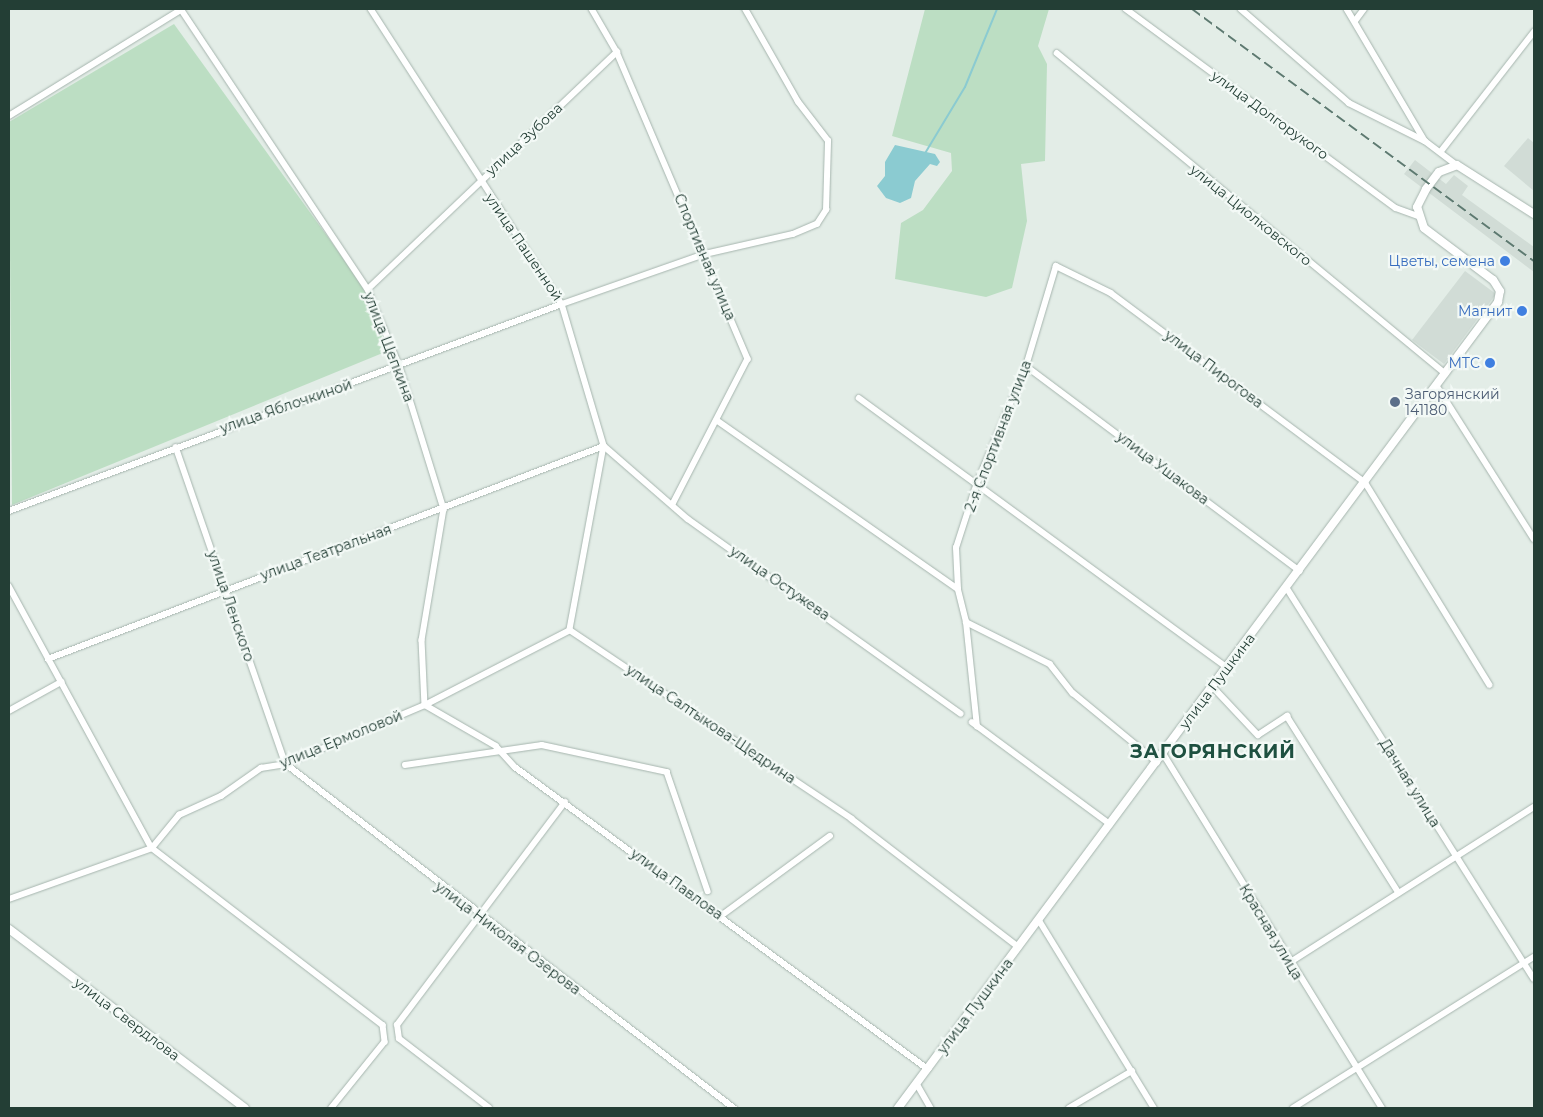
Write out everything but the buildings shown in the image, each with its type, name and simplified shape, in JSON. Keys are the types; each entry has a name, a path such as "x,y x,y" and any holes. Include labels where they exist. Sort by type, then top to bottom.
{"main road":[{"path":"1418,216 1420,197 1432,181 1447,167 1457,165 1534,214"},
{"name":"улица Пушкина","path":"898,1108 1300,571 1498,302 1500,290 1493,280 1433,238 1418,216"},
{"name":"улица Свердлова","path":"9,929 245,1108"}],"street":[{"path":"9,116 181,9"},
{"name":"улица Щепкина","path":"181,9 368,289 400,367 444,509 422,640 425,705"},
{"name":"улица Пашенной","path":"371,9 562,304 604,446 570,630"},
{"name":"Спортивная улица","path":"592,9 617,52 705,254 748,359 718,421 673,504"},
{"name":"улица Яблочкиной","path":"10,512 176,447 400,367 562,304 705,254 808,230 826,210 828,141 798,102 745,9"},
{"name":"улица Долгорукого","path":"1126,9 1396,208 1418,216"},
{"path":"1241,9 1349,103 1442,150 1457,165"},
{"path":"1347,9 1425,141"},
{"path":"1355,21 1364,9"},
{"path":"1442,150 1534,32"},
{"name":"улица Зубова","path":"368,289 480,180 617,52"},
{"name":"улица Циолковского","path":"1057,53 1446,374"},
{"name":"2-я Спортивная улица","path":"978,727 966,622 958,589 956,548 977,483 1026,366 1056,266"},
{"name":"улица Пирогова","path":"1056,266 1111,292 1365,482"},
{"name":"улица Ушакова","path":"1026,366 1300,571"},
{"path":"1437,386 1534,539"},
{"path":"860,398 925,450 977,483 1227,667"},
{"path":"718,421 958,589"},
{"name":"улица Остужева","path":"604,446 673,504 961,714"},
{"name":"улица Театральная","path":"48,658 225,588 444,509 604,446"},
{"name":"улица Ленского","path":"176,447 286,764"},
{"path":"1365,482 1490,685"},
{"path":"9,586 152,848 383,1025 385,1042 332,1108"},
{"name":"Дачная улица","path":"1287,588 1534,978"},
{"path":"966,622 1050,664 1073,693 1157,762"},
{"name":"улица Ермоловой","path":"152,848 179,815 221,796 261,768 286,764 425,705 570,630"},
{"name":"улица Салтыкова-Щедрина","path":"570,630 852,818 1020,947"},
{"path":"9,711 61,682"},
{"path":"1212,687 1258,735 1287,716 1399,893"},
{"name":"улица Павлова","path":"425,705 500,751 515,768 565,802 928,1069"},
{"path":"972,722 1110,824"},
{"path":"405,765 542,745 668,772 708,891"},
{"name":"Красная улица","path":"1163,753 1289,963 1382,1108"},
{"name":"улица Николая Озерова","path":"286,764 478,916 734,1108"},
{"path":"490,1108 399,1039 397,1026 565,802"},
{"path":"1289,963 1534,807"},
{"path":"721,916 830,836"},
{"path":"9,899 152,848"},
{"path":"1039,920 1154,1108"},
{"path":"1293,1108 1534,957"},
{"path":"1068,1108 1132,1071"},
{"path":"916,1084 931,1108"}],"shaded area":[{"path":"1528,138 1534,143 1534,191 1504,166"},
{"path":"1415,160 1446,184 1454,175 1468,186 1462,195 1534,247 1534,272 1404,174"},
{"path":"1465,271 1496,294 1444,364 1412,340"}],"green space":[{"path":"925,9 1049,9 1038,46 1047,64 1045,161 1021,164 1027,221 1012,288 986,297 895,279 901,223 923,210 952,171 951,153 892,136"},
{"path":"174,24 361,283 390,350 12,505 9,122"}],"water":[{"path":"895,145 935,154 940,162 937,166 930,164 915,181 911,198 900,203 886,198 877,186 885,176 885,162"}],"waterway":[{"path":"924,155 965,87 997,9"}],"railway":[{"path":"1192,9 1534,261"}],"place":[{"name":"Цветы, семена","path":"1505,261"},
{"name":"Магнит","path":"1522,311"},
{"name":"МТС","path":"1490,363"},
{"name":"Загорянский 141180","path":"1395,402"}],"district":[{"name":"ЗАГОРЯНСКИЙ","path":"1213,752"}]}
